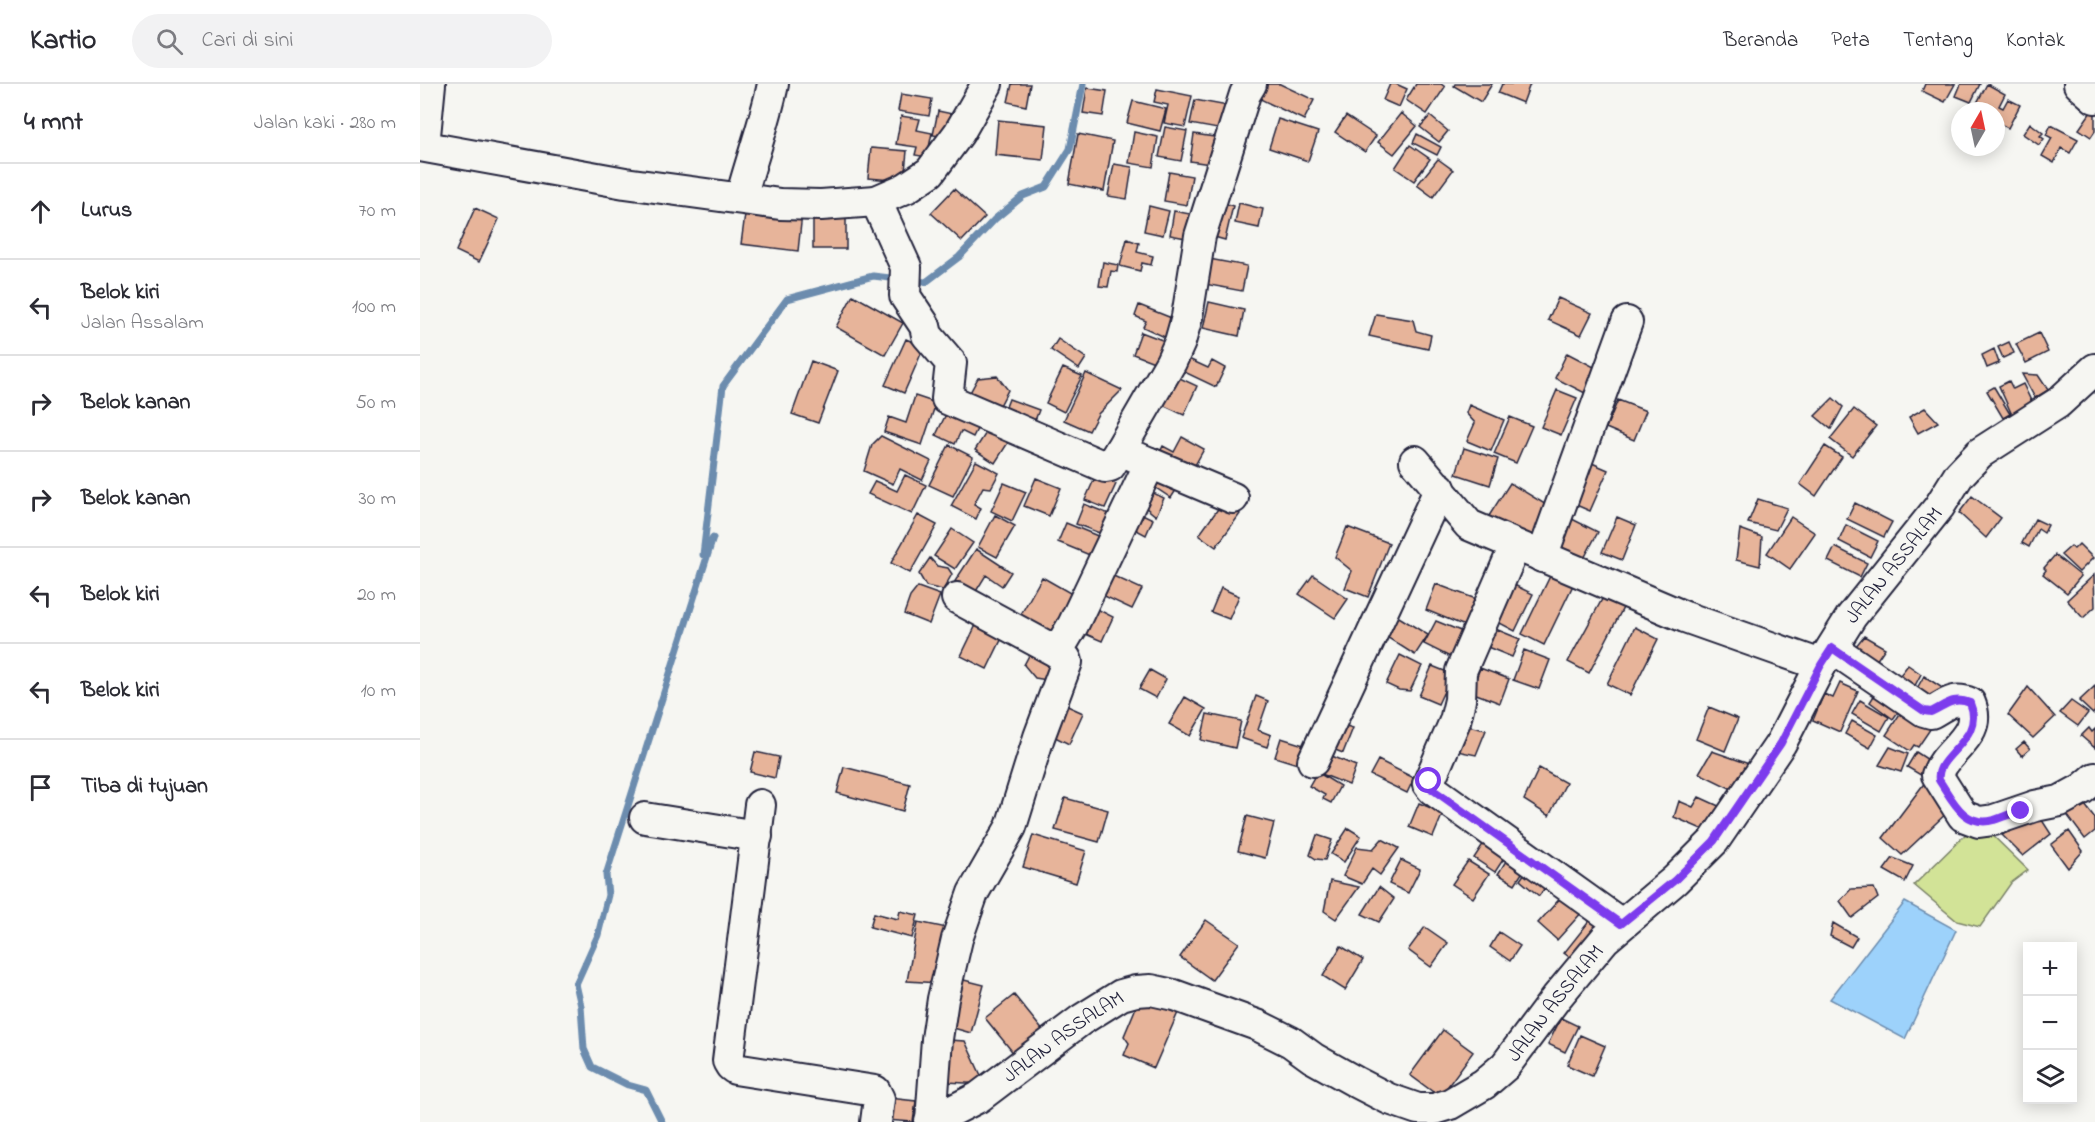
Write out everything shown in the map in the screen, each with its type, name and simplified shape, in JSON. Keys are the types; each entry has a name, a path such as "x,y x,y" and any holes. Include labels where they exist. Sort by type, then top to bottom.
{"street":[{"path":"430,84 422,146 625,183 780,204 821,205 876,201 906,188 930,172 959,134 987,84"},
{"path":"741,198 773,84"},
{"path":"876,201 927,335 951,363 947,399 1105,467 1110,466 1172,362 1180,342 1187,317 1200,236 1245,94 1251,84"},
{"path":"2079,84 2095,98"},
{"path":"1621,924 1428,784 1455,721 1460,700 1461,671 1529,551 1627,322"},
{"name":"JALAN ASSALAM","path":"931,1122 979,1097 1055,1038 1110,1001 1121,995 1151,990 1193,1001 1257,1025 1389,1099 1418,1109 1434,1109 1450,1104 1477,1089 1505,1066 1583,965 1621,924 1675,880 1714,841 1781,743 1826,657 1851,617 1939,507 1959,475 1980,453 2058,403 2095,369"},
{"path":"1120,450 1233,498"},
{"path":"1415,461 1469,525 1685,616 1826,657 1924,711 1931,712 1953,700 1970,703 1974,712 1973,726 1941,767 1938,775 1963,816 1969,819 1979,822 1994,820 2060,801 2082,789 2095,778"},
{"path":"1057,652 1073,625 1150,463"},
{"path":"1313,761 1440,488"},
{"path":"931,1122 937,1038 949,969 964,914 973,893 1011,827 1039,737 1067,662 1064,656 957,598"},
{"path":"760,805 729,1061 735,1069 875,1091 879,1099 876,1122"},
{"path":"645,818 757,836"}],"green space":[{"path":"1972,828 1985,828 2028,870 2011,883 1980,927 1957,921 1914,885"}],"water":[{"path":"1905,902 1956,930 1905,1039 1830,999"}],"building":[{"path":"1012,84 1030,84 1026,106 1008,102"},
{"path":"1262,84 1280,84 1314,100 1304,120 1256,97"},
{"path":"1390,84 1407,89 1399,107 1383,100"},
{"path":"1416,84 1441,84 1445,87 1427,114 1406,100"},
{"path":"1455,84 1492,84 1481,102 1454,86"},
{"path":"1502,84 1530,84 1523,103 1498,93"},
{"path":"1925,84 1955,84 1945,102 1922,91"},
{"path":"1961,84 1980,84 1971,102 1956,96"},
{"path":"1987,84 2005,94 2001,102 1978,102"},
{"path":"1087,88 1107,91 1103,116 1083,113"},
{"path":"1157,89 1192,96 1185,127 1164,123 1168,105 1154,102"},
{"path":"901,94 932,99 929,116 898,111"},
{"path":"2008,99 2020,105 2008,128 2005,126 2005,104"},
{"path":"1195,100 1228,106 1223,130 1190,124"},
{"path":"1133,101 1166,109 1160,131 1127,123"},
{"path":"2093,109 2095,110 2095,131 2091,137 2079,129"},
{"path":"938,111 957,115 953,138 933,135"},
{"path":"1401,113 1417,126 1394,154 1378,142"},
{"path":"901,116 920,119 917,130 932,133 927,157 915,155 917,147 896,144"},
{"path":"1346,116 1376,136 1365,152 1335,132"},
{"path":"1430,116 1448,131 1439,142 1420,127"},
{"path":"1278,119 1318,132 1308,161 1269,148"},
{"path":"998,120 1047,125 1043,160 995,155"},
{"path":"2030,123 2043,133 2040,136 2044,139 2039,145 2023,134"},
{"path":"2051,125 2078,139 2070,153 2061,148 2054,163 2042,156 2052,138 2046,135"},
{"path":"1165,127 1187,131 1181,161 1159,157"},
{"path":"1134,132 1158,137 1153,167 1129,163"},
{"path":"1078,134 1113,141 1104,191 1069,184"},
{"path":"1194,134 1221,138 1217,165 1190,161"},
{"path":"1417,134 1441,147 1437,155 1413,143"},
{"path":"1410,145 1430,159 1414,181 1395,168"},
{"path":"871,148 907,151 904,181 868,178"},
{"path":"1438,159 1453,170 1433,197 1417,185"},
{"path":"1114,164 1132,167 1127,199 1108,196"},
{"path":"1169,172 1192,176 1187,205 1164,201"},
{"path":"954,189 985,217 962,241 931,213"},
{"path":"1216,201 1233,206 1225,240 1207,235"},
{"path":"1239,203 1263,209 1259,228 1235,223"},
{"path":"1149,206 1169,211 1163,235 1144,231"},
{"path":"746,207 802,214 798,251 741,244"},
{"path":"475,208 499,219 479,262 456,251"},
{"path":"1174,211 1190,214 1186,238 1170,235"},
{"path":"813,219 846,219 846,249 813,249"},
{"path":"1127,239 1139,243 1137,252 1153,256 1151,265 1142,263 1140,271 1120,266"},
{"path":"1204,258 1247,266 1242,291 1199,283"},
{"path":"1103,262 1118,265 1117,272 1111,271 1108,287 1099,286"},
{"path":"853,295 903,323 885,355 836,327"},
{"path":"1558,298 1592,313 1581,335 1548,320"},
{"path":"1209,302 1244,310 1239,336 1203,328"},
{"path":"1139,305 1179,321 1171,340 1143,327 1146,321 1135,316"},
{"path":"1376,314 1413,320 1416,331 1431,335 1428,349 1369,336"},
{"path":"1141,332 1170,343 1162,365 1133,354"},
{"path":"2039,333 2048,352 2026,363 2016,344"},
{"path":"906,339 924,347 904,393 885,385"},
{"path":"1058,339 1086,358 1079,369 1051,350"},
{"path":"2009,342 2014,353 2003,358 1998,347"},
{"path":"1994,349 1999,363 1987,368 1982,355"},
{"path":"1567,353 1600,370 1587,394 1555,378"},
{"path":"1182,356 1208,368 1212,361 1225,368 1216,387 1176,368"},
{"path":"811,361 838,371 818,423 792,414"},
{"path":"1063,368 1082,376 1064,412 1046,403"},
{"path":"1086,373 1122,390 1098,414 1089,431 1064,420"},
{"path":"1171,374 1197,386 1184,415 1158,403"},
{"path":"2022,374 2038,375 2048,390 2035,398"},
{"path":"997,376 1008,390 996,413 967,398 978,378"},
{"path":"2009,381 2013,389 2023,384 2033,405 2012,415 1999,386"},
{"path":"1994,387 2010,414 2003,418 1987,391"},
{"path":"1557,390 1577,398 1561,435 1541,427"},
{"path":"915,396 936,403 922,445 884,432 889,417 906,423"},
{"path":"1833,398 1843,407 1831,429 1815,416"},
{"path":"1009,399 1039,410 1032,428 1002,417"},
{"path":"1618,400 1646,411 1634,440 1606,428"},
{"path":"1469,405 1504,420 1491,451 1467,441 1475,423 1466,413"},
{"path":"1925,408 1938,422 1918,433 1909,417"},
{"path":"1854,409 1876,426 1852,456 1830,439"},
{"path":"948,410 979,425 973,437 961,431 955,444 936,435"},
{"path":"1510,417 1532,426 1516,463 1494,454"},
{"path":"991,425 1011,438 995,463 975,450"},
{"path":"881,436 931,461 922,480 900,469 893,484 864,471 872,445"},
{"path":"1182,437 1204,449 1190,474 1158,456 1163,446 1174,452"},
{"path":"949,445 973,457 953,496 929,485"},
{"path":"1825,446 1842,457 1816,496 1800,484"},
{"path":"1464,448 1498,459 1490,485 1456,474"},
{"path":"1585,460 1608,470 1590,511 1567,501"},
{"path":"976,461 999,473 991,488 983,487 974,504 981,508 976,519 951,506"},
{"path":"1163,473 1180,484 1171,498 1153,486"},
{"path":"905,475 926,485 912,514 868,494 875,481 897,491"},
{"path":"1096,475 1116,484 1105,508 1085,500"},
{"path":"1036,478 1061,488 1049,516 1024,506"},
{"path":"1004,483 1026,492 1012,521 991,511"},
{"path":"1510,483 1553,509 1530,545 1487,519"},
{"path":"1145,489 1164,498 1156,516 1139,502"},
{"path":"1972,496 2001,518 1986,538 1959,513"},
{"path":"1758,499 1787,508 1776,530 1748,523"},
{"path":"1223,502 1240,514 1216,547 1199,535"},
{"path":"1855,503 1892,522 1884,537 1847,519"},
{"path":"1084,504 1109,514 1102,534 1076,524"},
{"path":"1136,511 1153,519 1146,535 1129,526"},
{"path":"918,515 937,525 910,573 891,563"},
{"path":"995,515 1015,526 997,557 978,547"},
{"path":"1568,517 1598,532 1581,564 1551,549"},
{"path":"1617,517 1636,525 1622,560 1602,552"},
{"path":"1791,517 1815,533 1790,569 1767,553"},
{"path":"2035,519 2048,525 2044,533 2038,529 2029,547 2022,543"},
{"path":"1066,523 1105,539 1097,558 1058,542"},
{"path":"1846,525 1878,541 1870,557 1839,541"},
{"path":"1347,527 1389,543 1368,597 1345,588 1352,571 1335,557"},
{"path":"952,529 973,543 955,569 934,556"},
{"path":"1740,529 1762,537 1760,566 1736,560"},
{"path":"2079,544 2093,558 2079,572 2061,555 2071,546 2074,549"},
{"path":"1835,547 1867,563 1860,577 1828,561"},
{"path":"976,549 1011,572 1002,586 986,575 970,601 950,589"},
{"path":"2055,555 2081,576 2067,593 2043,574 2046,570 2044,568"},
{"path":"930,558 937,566 948,568 952,574 943,590 926,586 919,574"},
{"path":"1553,570 1575,581 1544,645 1522,634"},
{"path":"1109,574 1142,589 1132,609 1100,594"},
{"path":"1313,575 1348,599 1335,618 1299,594"},
{"path":"2094,575 2095,607 2083,618 2067,600"},
{"path":"1042,577 1079,598 1058,635 1016,623"},
{"path":"1436,584 1476,599 1465,626 1426,610"},
{"path":"1512,584 1533,594 1515,631 1494,620"},
{"path":"918,587 940,595 929,624 904,614 910,597"},
{"path":"1221,588 1239,596 1229,619 1211,612"},
{"path":"1606,592 1626,602 1589,673 1568,662"},
{"path":"1093,607 1113,617 1102,641 1081,632"},
{"path":"1394,614 1428,635 1415,655 1382,634"},
{"path":"1436,621 1463,632 1450,657 1424,644"},
{"path":"977,623 1003,636 987,669 961,656"},
{"path":"1635,627 1658,639 1630,695 1607,684"},
{"path":"1493,628 1520,639 1512,657 1485,646"},
{"path":"1864,636 1885,648 1870,670 1855,647"},
{"path":"1034,646 1058,660 1047,680 1035,678 1024,665"},
{"path":"1524,650 1550,660 1539,689 1513,680"},
{"path":"1400,655 1422,666 1410,691 1399,690 1386,684"},
{"path":"1908,665 1921,674 1909,697 1893,684"},
{"path":"1432,666 1452,674 1438,704 1419,696"},
{"path":"1480,668 1509,679 1500,703 1471,692"},
{"path":"1150,670 1166,679 1156,698 1139,689"},
{"path":"1924,676 1944,689 1932,711 1911,699"},
{"path":"1840,683 1858,691 1840,732 1813,720 1824,694 1833,698"},
{"path":"2095,686 2095,711 2093,714 2079,701"},
{"path":"2028,687 2055,717 2033,738 2008,715"},
{"path":"1879,688 1903,705 1893,719 1870,702"},
{"path":"1256,696 1268,701 1258,730 1271,735 1267,747 1241,738"},
{"path":"1185,697 1206,709 1190,736 1169,724"},
{"path":"1860,700 1889,717 1881,731 1852,714"},
{"path":"2071,701 2088,713 2078,726 2060,713"},
{"path":"1907,703 1935,722 1918,747 1914,745 1910,751 1886,735"},
{"path":"1063,704 1083,713 1069,744 1049,734"},
{"path":"1709,707 1738,719 1725,751 1696,739"},
{"path":"1207,714 1241,721 1235,748 1201,740"},
{"path":"1852,721 1877,735 1870,748 1845,734"},
{"path":"1336,723 1353,728 1343,753 1330,748"},
{"path":"1467,726 1486,730 1476,755 1457,751"},
{"path":"2089,728 2092,732 2095,729 2095,748 2081,736"},
{"path":"1281,738 1310,747 1304,766 1275,757"},
{"path":"2024,742 2030,749 2022,756 2016,749"},
{"path":"1890,747 1908,754 1901,772 1879,765"},
{"path":"1712,751 1749,764 1740,793 1699,773"},
{"path":"755,752 779,757 775,778 750,772"},
{"path":"1916,752 1933,763 1924,777 1907,767"},
{"path":"1327,754 1356,766 1349,785 1319,773"},
{"path":"1378,760 1414,778 1407,793 1370,775"},
{"path":"844,767 910,784 903,811 837,793"},
{"path":"1539,768 1566,783 1549,816 1524,800"},
{"path":"1317,772 1340,786 1331,803 1323,799 1325,795 1309,786"},
{"path":"1926,781 1951,809 1902,855 1883,838"},
{"path":"1699,797 1723,808 1713,834 1674,817 1679,801 1693,807"},
{"path":"1065,798 1108,810 1099,842 1055,830"},
{"path":"2082,801 2095,818 2095,831 2085,839 2065,812"},
{"path":"1419,803 1443,813 1433,837 1409,827"},
{"path":"2038,814 2051,834 2023,856 2002,835"},
{"path":"1247,816 1274,823 1265,858 1238,851"},
{"path":"1348,828 1361,836 1344,862 1331,854"},
{"path":"2069,831 2083,851 2068,868 2051,845"},
{"path":"1491,832 1512,846 1495,872 1474,858"},
{"path":"1033,835 1086,851 1076,883 1023,867"},
{"path":"1317,835 1332,840 1325,860 1316,859 1310,855"},
{"path":"1382,839 1399,848 1380,875 1372,869 1362,884 1343,876 1357,847 1373,849"},
{"path":"1512,851 1529,862 1515,884 1498,874"},
{"path":"1893,858 1913,866 1905,882 1884,870"},
{"path":"1401,860 1420,869 1408,893 1389,884"},
{"path":"1468,861 1489,874 1473,898 1452,884"},
{"path":"1531,864 1553,887 1550,892 1544,889 1539,896 1520,880"},
{"path":"1330,881 1359,887 1336,919 1324,911"},
{"path":"1379,887 1394,899 1379,922 1362,914"},
{"path":"1874,888 1878,898 1852,918 1840,901 1851,889"},
{"path":"1564,894 1583,911 1557,940 1538,923"},
{"path":"900,911 918,915 912,938 870,927 874,913 898,919"},
{"path":"1591,919 1607,932 1580,965 1564,953"},
{"path":"1206,920 1239,943 1212,980 1180,957"},
{"path":"918,922 947,928 939,983 907,981"},
{"path":"1833,923 1857,937 1851,947 1830,936"},
{"path":"1425,927 1448,943 1431,967 1408,950"},
{"path":"1499,932 1520,946 1510,961 1490,947"},
{"path":"1341,946 1363,960 1345,990 1323,976"},
{"path":"956,978 984,985 971,1033 943,1025"},
{"path":"1142,993 1180,1008 1154,1068 1124,1055 1129,1043 1124,1036"},
{"path":"1014,995 1044,1032 1015,1055 985,1018"},
{"path":"1561,1018 1578,1026 1565,1052 1548,1044"},
{"path":"1443,1030 1473,1052 1440,1097 1410,1075"},
{"path":"1580,1035 1605,1046 1592,1076 1567,1065"},
{"path":"948,1040 965,1041 985,1084 946,1082"},
{"path":"889,1098 916,1101 913,1122 886,1120"}],"waterway":[{"path":"913,281 926,282 959,257 995,219 1023,196 1046,187 1070,149 1083,84"},
{"path":"662,1122 646,1090 628,1085 592,1067 584,1049 581,1006 576,984 598,935 608,895 606,875 713,538 703,555 723,386 787,299 873,276 899,279"}],"route":[{"path":"1429,781 1428,784 1432,789 1621,924 1675,880 1714,841 1781,743 1832,648 1924,711 1931,712 1953,700 1970,703 1974,712 1973,726 1941,767 1938,772 1939,780 1963,816 1973,821 1994,820 2021,811"}]}
